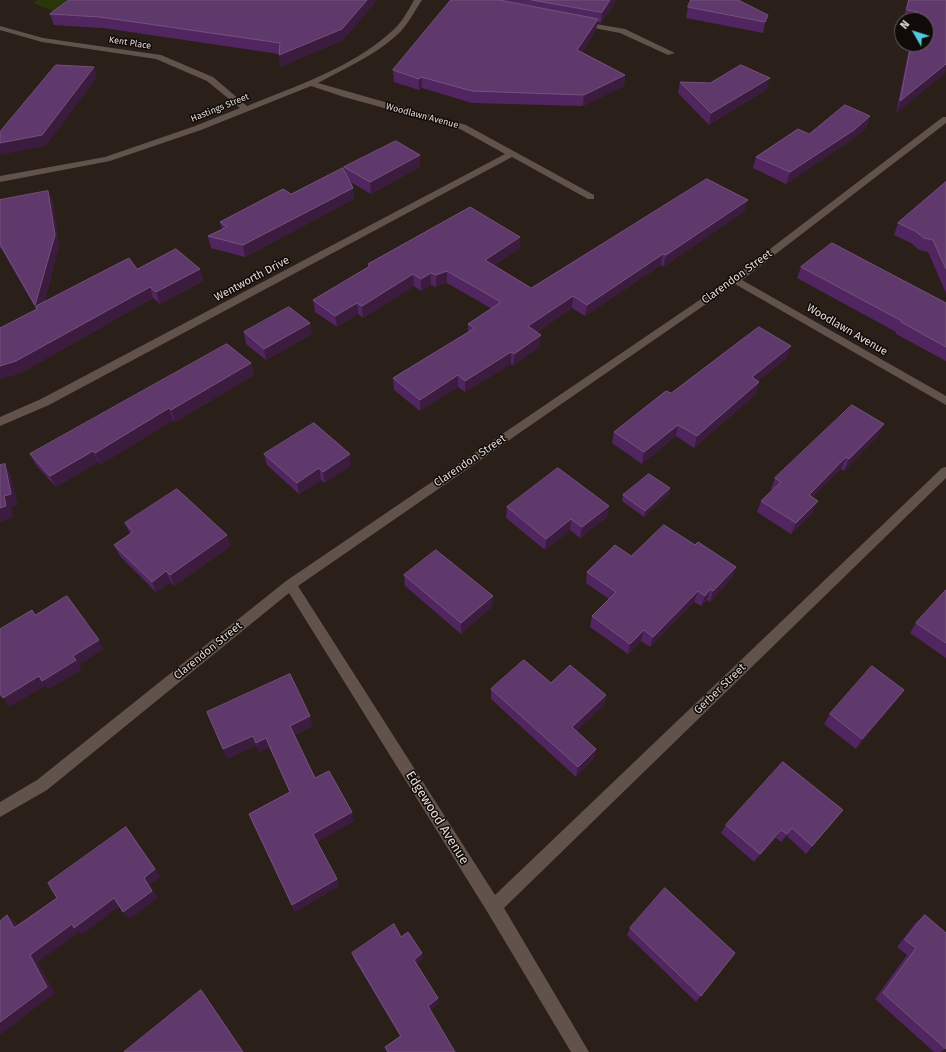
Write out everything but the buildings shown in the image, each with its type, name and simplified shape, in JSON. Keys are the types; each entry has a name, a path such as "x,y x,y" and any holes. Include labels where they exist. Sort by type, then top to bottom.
{"street":[{"name":"Hastings Street","path":"0,179 107,159 153,145 311,83 370,53 395,33 408,17 418,0"},
{"path":"576,22 622,31 671,52"},
{"name":"Kent Place","path":"0,28 42,40 158,57 210,79 245,108"},
{"name":"Woodlawn Avenue","path":"311,83 347,95 463,127 591,197"},
{"name":"Clarendon Street","path":"0,810 42,785 290,585 735,280 946,119"},
{"name":"Wentworth Drive","path":"0,422 46,402 513,153"},
{"name":"Woodlawn Avenue","path":"735,280 946,401"},
{"name":"Gerber Street","path":"494,908 946,471"},
{"name":"Edgewood Avenue","path":"290,585 494,908 581,1052"}],"green space":[{"path":"37,0 86,0 64,16 33,3"}]}
